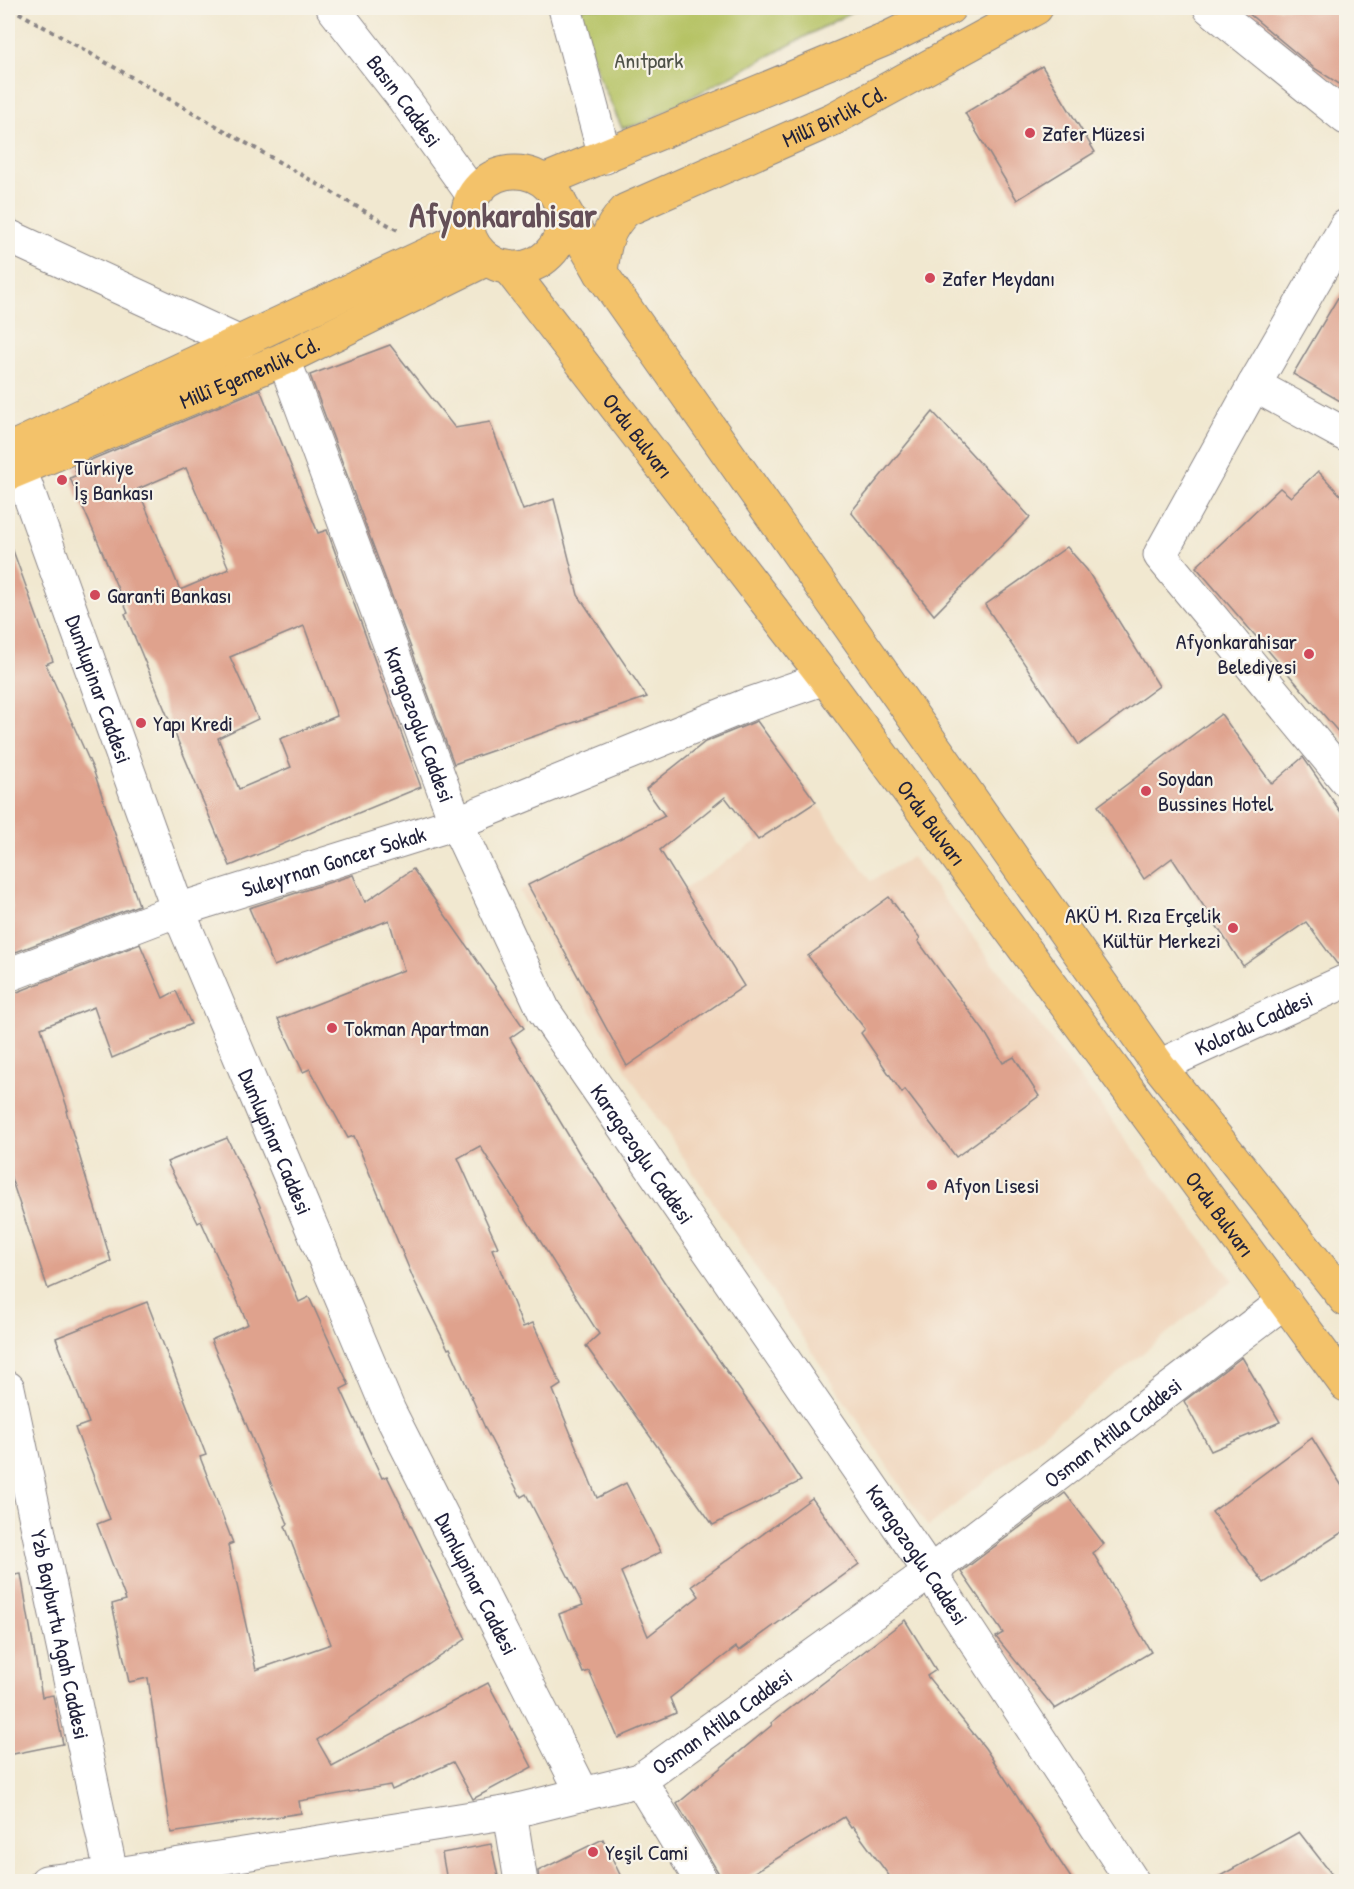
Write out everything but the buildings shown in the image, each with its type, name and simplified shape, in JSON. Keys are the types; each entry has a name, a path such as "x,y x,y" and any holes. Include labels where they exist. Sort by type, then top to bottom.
{"main road":[{"name":"Millî Birlik Cd.","path":"552,192 605,157 888,38 949,8"},
{"name":"Millî Birlik Cd.","path":"601,273 608,232 626,210 833,119 1036,8"},
{"path":"514,171 530,174 552,192 563,220 560,236 552,250 540,261 525,267 488,254 467,221 473,195 484,183 498,174 514,171"},
{"name":"Ordu Bulvarı","path":"552,192 601,273 1159,1066 1347,1300"},
{"name":"Millî Egemenlik Cd.","path":"11,457 240,343 435,252 488,254"},
{"name":"Millî Egemenlik Cd.","path":"11,457 284,359 488,254"},
{"name":"Ordu Bulvarı","path":"488,254 825,678 1347,1384"}],"street":[{"name":"Basın Caddesi","path":"333,8 401,95 473,195"},
{"path":"565,8 605,157"},
{"path":"1210,8 1347,118"},
{"path":"1347,226 1254,385 1160,555 1347,780"},
{"path":"8,236 240,343"},
{"name":"Karagozoglu Caddesi","path":"284,359 456,823 544,1011 930,1572 1133,1881"},
{"path":"1254,385 1347,435"},
{"name":"Dumlupinar Caddesi","path":"11,457 178,910 389,1411 583,1794"},
{"name":"Suleyrnan Goncer Sokak","path":"8,975 178,910 456,823 747,705 825,678"},
{"name":"Kolordu Caddesi","path":"1159,1066 1347,981"},
{"name":"Osman Atilla Caddesi","path":"46,1881 112,1878 510,1812 640,1780 930,1572 1285,1301"},
{"name":"Yzb Bayburtu Agah Caddesi","path":"8,1388 112,1878"},
{"path":"640,1780 702,1881"},
{"path":"510,1812 521,1881"}],"path":[{"path":"11,8 435,252"}],"shaded area":[{"name":"Afyon Lisesi","path":"816,802 871,881 912,857 1233,1280 928,1527 639,1091 519,891 645,826 684,889"}],"green space":[{"name":"Anıtpark","path":"575,8 859,8 641,124 622,128 600,79"}],"place":[{"name":"Zafer Müzesi","path":"1030,133"},
{"name":"Zafer Meydanı","path":"930,278"},
{"name":"Türkiye İş Bankası","path":"62,480"},
{"name":"Garanti Bankası","path":"95,595"},
{"name":"Afyonkarahisar Belediyesi","path":"1309,654"},
{"name":"Yapı Kredi","path":"141,723"},
{"name":"Soydan Bussines Hotel","path":"1146,791"},
{"name":"AKÜ M. Rıza Erçelik Kültür Merkezi","path":"1233,928"},
{"name":"Tokman Apartman","path":"332,1028"},
{"name":"Afyon Lisesi","path":"932,1185"},
{"name":"Yeşil Cami","path":"593,1852"}],"district":[{"name":"Afyonkarahisar","path":"503,215"}]}
